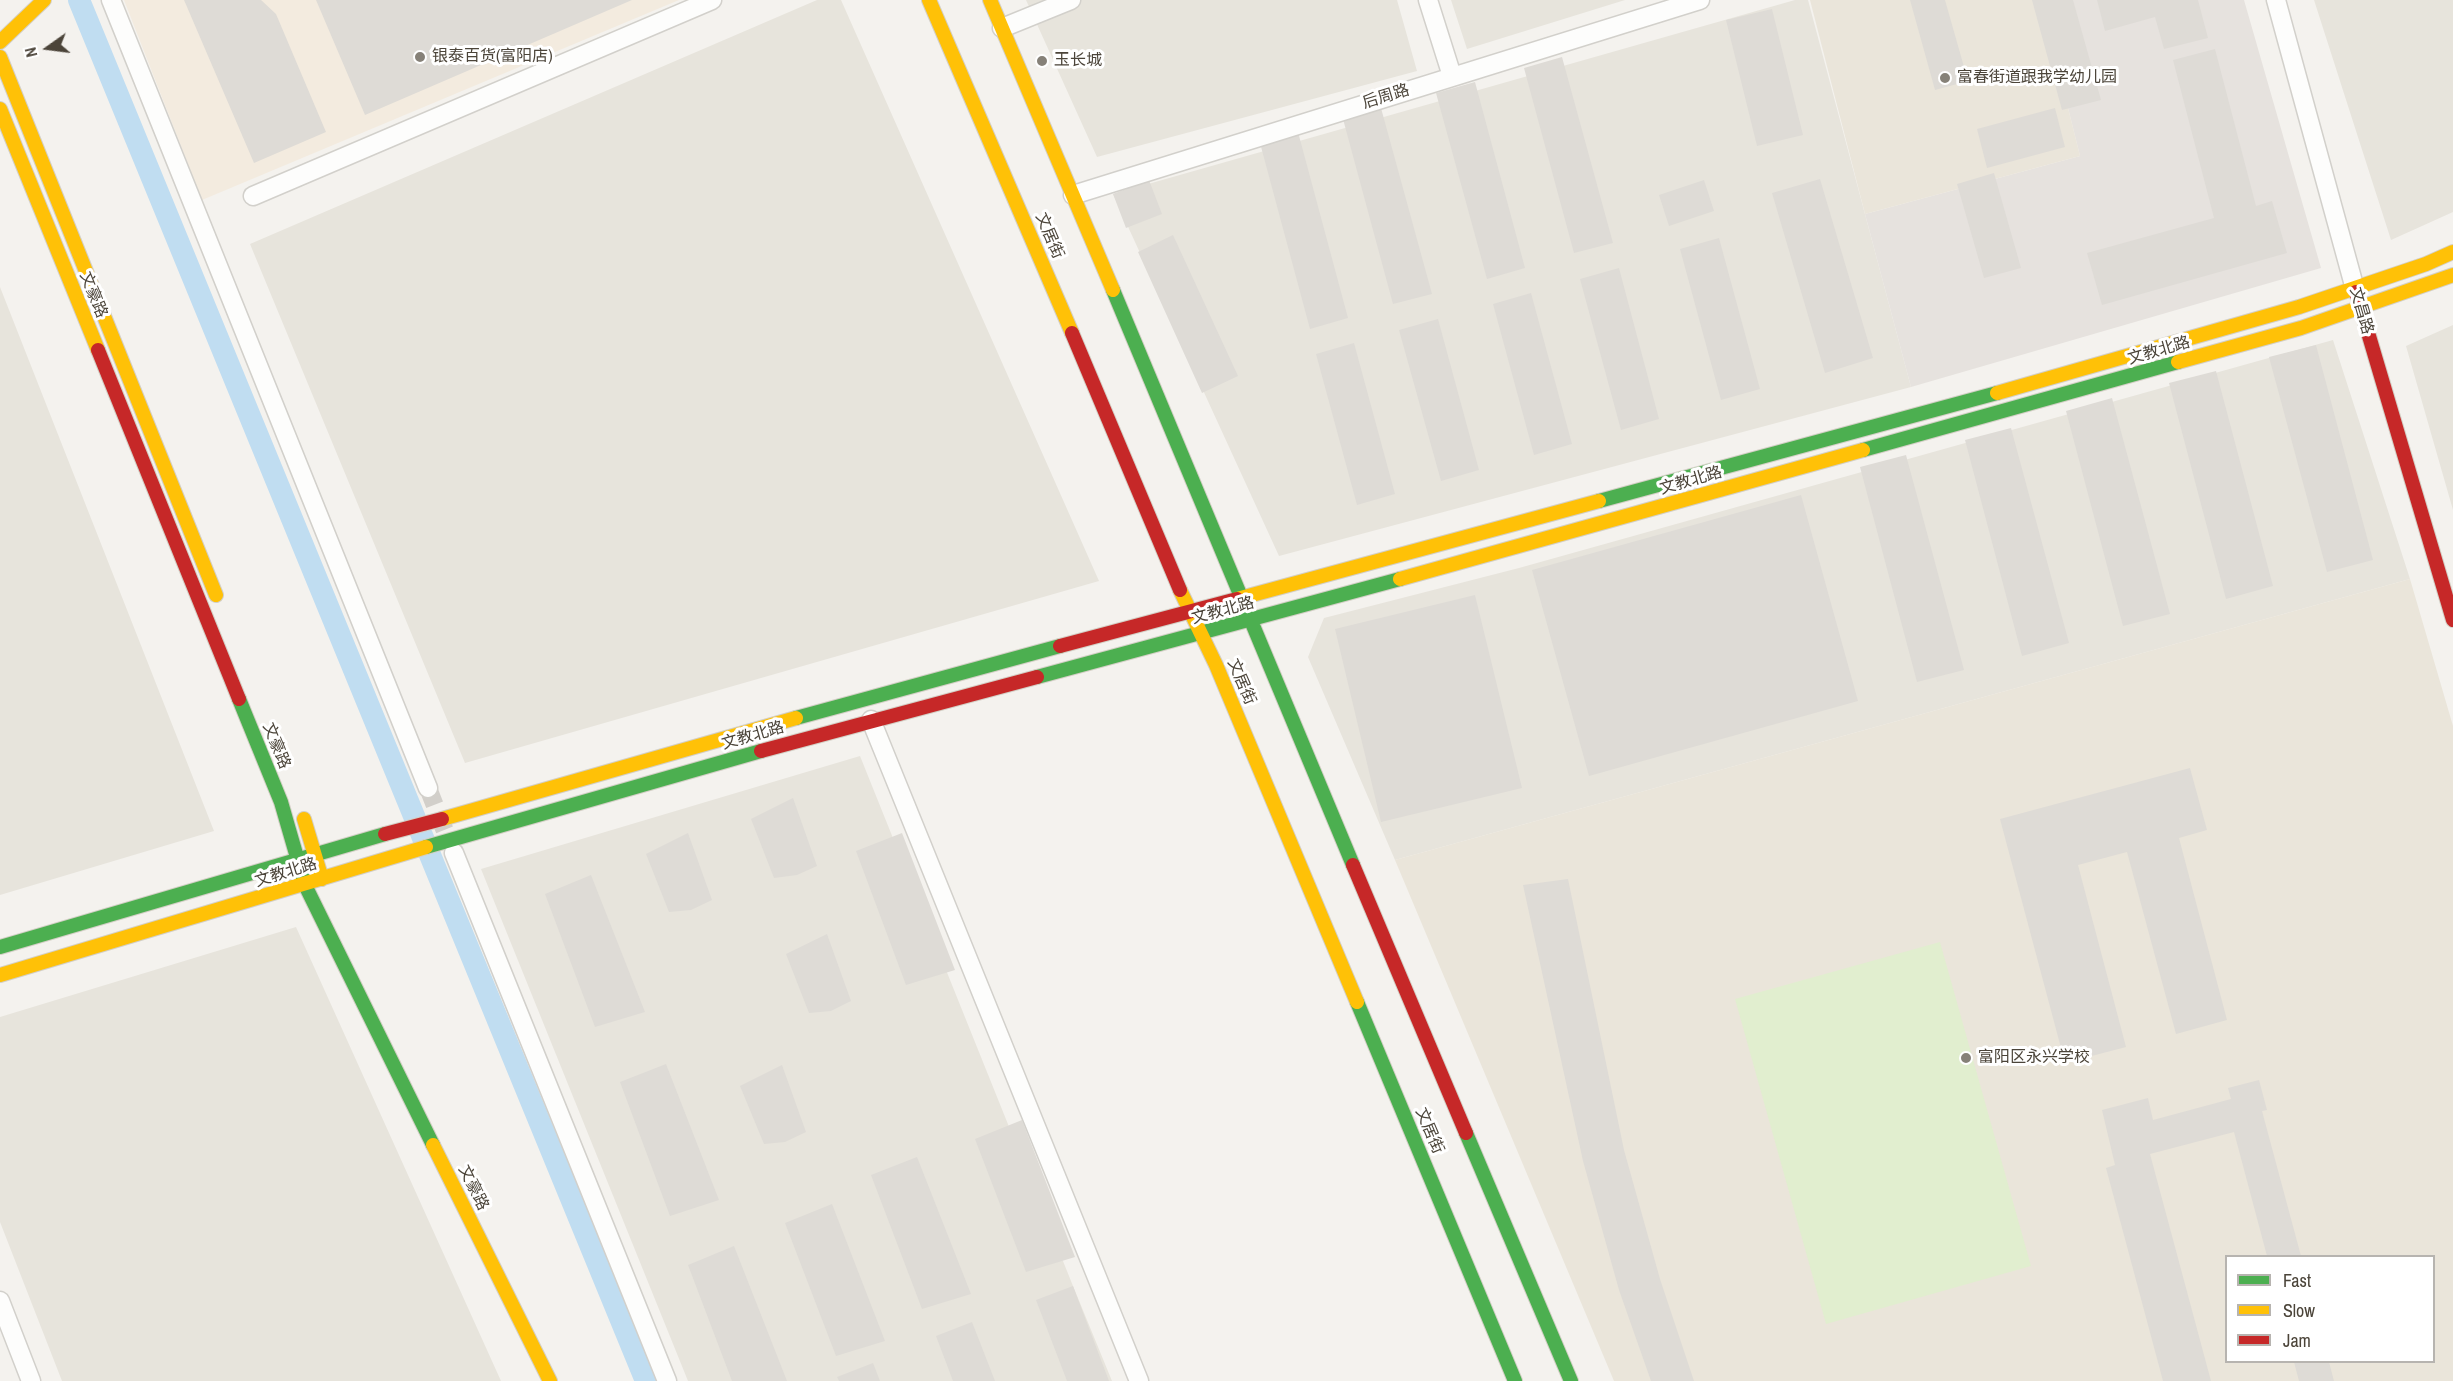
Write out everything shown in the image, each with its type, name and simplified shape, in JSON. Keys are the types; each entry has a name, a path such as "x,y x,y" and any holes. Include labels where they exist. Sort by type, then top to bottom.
{"street":[{"path":"111,0 428,788"},
{"path":"253,196 712,0"},
{"name":"文居街","path":"929,0 1034,240 1174,578 1202,634 1515,1381"},
{"name":"文居街","path":"990,0 1571,1381"},
{"path":"1002,28 1071,0"},
{"path":"1428,0 1452,76"},
{"name":"后周路","path":"1073,195 1700,0"},
{"name":"文昌路","path":"2276,0 2355,289 2453,620"},
{"path":"0,42 42,2"},
{"name":"文豪路","path":"0,57 221,608"},
{"name":"文豪路","path":"0,109 281,802 304,885 550,1381"},
{"name":"文教北路","path":"0,948 386,834 807,714 2022,386 2355,289 2453,252"},
{"name":"文教北路","path":"0,975 322,879 393,859 451,847 587,799 871,720 1250,621 2301,328 2453,275"},
{"path":"871,720 1139,1381"},
{"path":"301,808 322,879"},
{"path":"451,847 667,1381"},
{"path":"0,1301 31,1381"}],"shaded area":[{"name":"银泰百货(富阳店)","path":"124,0 679,0 202,200"},
{"path":"817,0 841,0 1099,581 465,763 250,244"},
{"path":"1026,0 1397,0 1417,71 1097,157"},
{"path":"1451,0 1625,0 1467,49"},
{"path":"1795,0 1808,0 1911,387 1279,556 1113,194"},
{"name":"富春街道跟我学幼儿园","path":"1810,0 2041,0 2080,156 1865,214"},
{"path":"2041,0 2244,0 2321,268 1911,387 1865,214 2080,156"},
{"path":"2314,0 2453,0 2453,212 2391,240"},
{"path":"0,287 214,831 0,895"},
{"path":"2453,325 2453,510 2406,346"},
{"path":"2333,340 2410,579 1395,860 1308,657 1324,618 1519,568"},
{"name":"富阳区永兴学校","path":"2410,579 2453,726 2453,1381 1614,1381 1395,860"},
{"path":"860,756 1112,1381 688,1381 481,869"},
{"path":"296,927 501,1381 62,1381 0,1222 0,1017"}],"green space":[{"path":"1940,942 2031,1266 1826,1324 1735,999"}],"building":[{"path":"184,0 261,0 276,14 326,132 254,163"},
{"name":"银泰百货(富阳店)","path":"316,0 632,0 365,115"},
{"path":"1910,0 1945,0 1968,81 1935,90"},
{"path":"2032,0 2073,0 2101,100 2062,110"},
{"path":"2097,0 2198,0 2208,38 2164,49 2155,17 2105,31"},
{"path":"1772,9 1803,135 1757,146 1726,20"},
{"path":"2215,49 2256,206 2272,201 2287,253 2102,305 2087,253 2214,218 2173,60"},
{"path":"1562,57 1613,243 1574,253 1524,68"},
{"path":"1475,82 1525,268 1487,279 1436,93"},
{"path":"1381,108 1432,294 1393,304 1343,119"},
{"path":"2055,108 2065,147 1987,168 1977,129"},
{"path":"1298,132 1348,318 1310,329 1260,143"},
{"path":"1994,173 2021,268 1984,278 1957,184"},
{"path":"1820,179 1873,358 1825,373 1772,193"},
{"path":"1149,180 1162,214 1126,228 1113,194"},
{"path":"1704,180 1714,211 1669,226 1659,195"},
{"path":"1173,235 1238,376 1202,393 1138,252"},
{"path":"1719,238 1760,389 1721,400 1680,249"},
{"path":"1619,268 1659,419 1621,430 1580,279"},
{"path":"1531,293 1572,444 1534,455 1493,304"},
{"path":"1438,319 1479,470 1441,481 1399,330"},
{"path":"1354,343 1395,494 1357,505 1316,354"},
{"path":"2316,345 2373,560 2327,572 2269,357"},
{"path":"2216,371 2273,586 2226,599 2169,383"},
{"path":"2112,398 2170,614 2123,626 2066,411"},
{"path":"2011,428 2069,643 2022,656 1965,440"},
{"path":"1906,455 1964,670 1917,682 1860,467"},
{"path":"1801,495 1858,701 1589,776 1532,570"},
{"path":"1475,595 1522,788 1381,822 1335,629"},
{"path":"2190,768 2207,830 2179,838 2227,1020 2176,1034 2127,852 2078,865 2126,1047 2065,1063 2000,819"},
{"path":"793,798 817,866 797,875 774,878 751,819"},
{"path":"688,833 712,900 691,910 669,912 646,854"},
{"path":"902,833 955,970 906,985 856,851"},
{"path":"591,875 645,1012 595,1027 545,894"},
{"path":"1568,879 1624,1150 1660,1279 1694,1381 1651,1381 1619,1290 1583,1161 1523,885"},
{"path":"827,934 851,1001 831,1011 809,1013 786,954"},
{"path":"666,1064 719,1200 670,1216 620,1082"},
{"path":"782,1065 806,1132 785,1142 764,1144 740,1086"},
{"path":"2259,1080 2267,1110 2262,1111 2301,1255 2267,1255 2234,1132 2150,1154 2211,1381 2163,1381 2106,1168 2115,1165 2102,1110 2148,1098 2153,1120 2231,1099 2228,1088"},
{"path":"1022,1120 1075,1257 1026,1272 975,1139"},
{"path":"917,1157 971,1294 922,1309 871,1175"},
{"path":"832,1204 885,1341 836,1356 785,1223"},
{"path":"734,1246 787,1381 732,1381 688,1265"},
{"path":"1073,1286 1109,1381 1067,1381 1036,1300"},
{"path":"972,1322 995,1381 953,1381 936,1336"},
{"path":"873,1363 880,1381 839,1381 837,1377"},
{"path":"2294,1363 2329,1363 2334,1381 2299,1381"}],"waterway":[{"path":"79,0 646,1381"}],"tunnel":[{"path":"428,788 445,831"}],"traffic: fast":[{"path":"1113,290 1353,865"},
{"path":"1863,450 2178,362"},
{"path":"1599,501 1997,393"},
{"path":"1037,677 1400,579"},
{"path":"796,718 1060,646"},
{"path":"239,699 281,802 305,885 433,1145"},
{"path":"426,847 761,751"},
{"path":"0,947 385,834"},
{"path":"1357,1002 1515,1381"},
{"path":"1466,1133 1571,1381"}],"traffic: slow":[{"path":"0,42 44,0"},
{"path":"929,0 1072,333"},
{"path":"990,0 1113,290"},
{"path":"0,57 216,595"},
{"path":"0,109 98,350"},
{"path":"1997,393 2299,307 2426,264 2453,252"},
{"path":"2178,362 2301,328 2453,275"},
{"path":"1400,579 1863,450"},
{"path":"1237,599 1599,501"},
{"path":"1180,590 1216,665 1357,1002"},
{"path":"442,819 796,718"},
{"path":"304,819 322,879"},
{"path":"0,975 426,847"},
{"path":"433,1145 550,1381"}],"traffic: jam":[{"path":"2356,292 2453,620"},
{"path":"1072,333 1180,590"},
{"path":"98,350 239,699"},
{"path":"1060,646 1237,599"},
{"path":"761,751 1037,677"},
{"path":"385,834 442,819"},
{"path":"1353,865 1466,1133"}],"place":[{"name":"银泰百货(富阳店)","path":"420,57"},
{"name":"玉长城","path":"1042,61"},
{"name":"富春街道跟我学幼儿园","path":"1945,78"},
{"name":"富阳区永兴学校","path":"1966,1058"}]}
